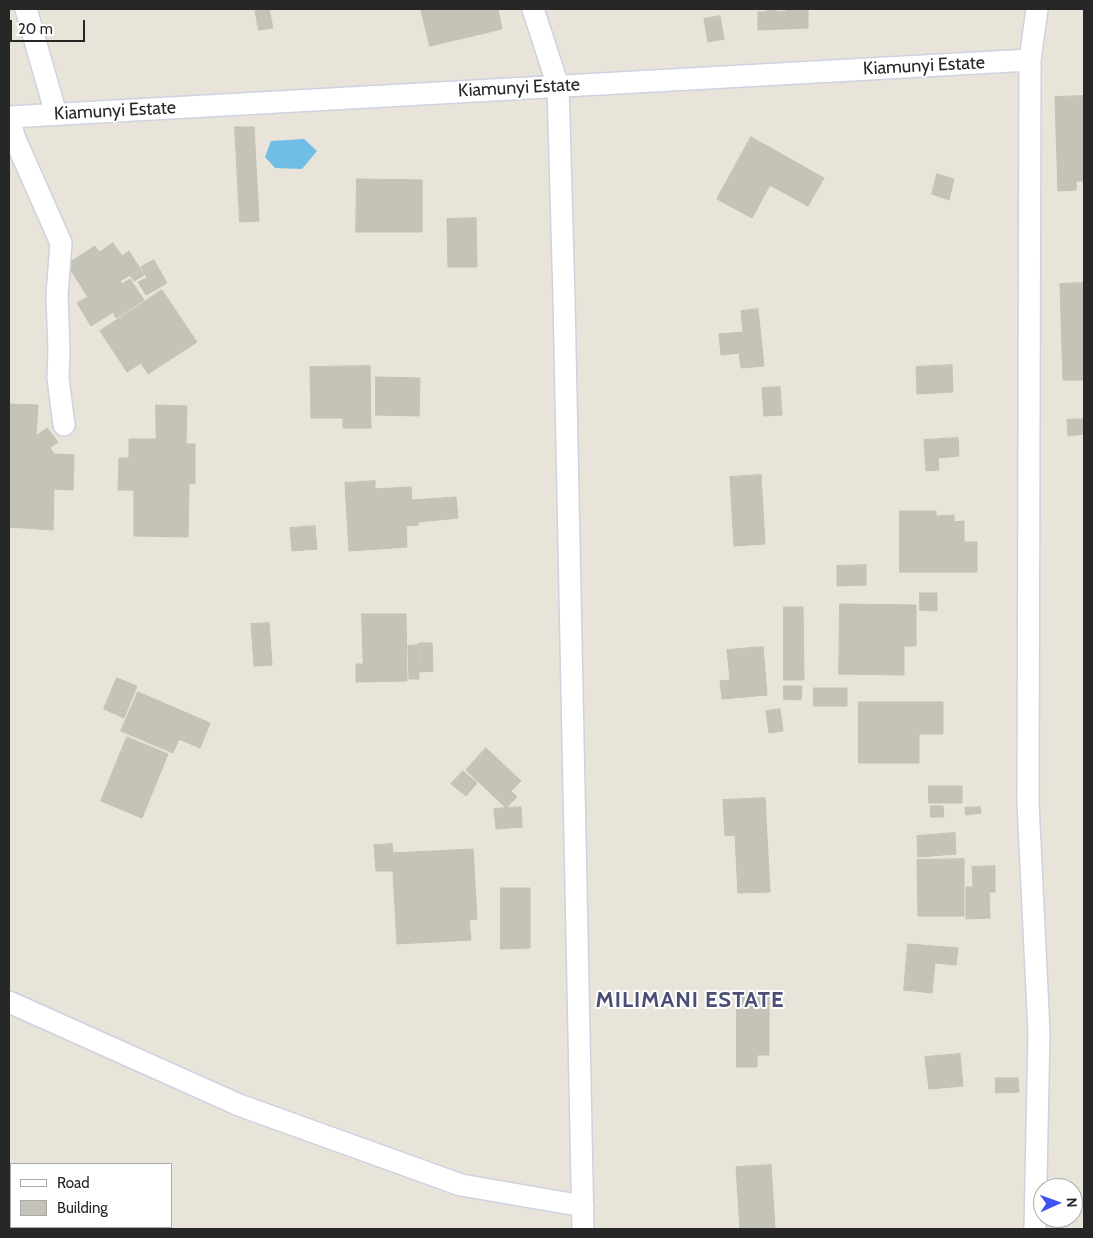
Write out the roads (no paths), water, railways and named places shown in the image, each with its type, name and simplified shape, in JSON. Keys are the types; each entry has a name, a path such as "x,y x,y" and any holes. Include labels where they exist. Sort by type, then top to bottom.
{"street":[{"path":"26,9 56,114"},
{"path":"533,9 558,86 583,1229"},
{"path":"1035,1229 1039,1032 1028,803 1030,60 1037,9"},
{"name":"Kiamunyi Estate","path":"9,118 1030,60"},
{"path":"9,118 15,139 61,243 57,295 58,378 64,424"},
{"path":"9,1002 239,1105 461,1185 583,1206"}],"water":[{"path":"304,139 317,151 302,169 275,168 265,157 271,141"}],"district":[{"name":"MILIMANI ESTATE","path":"690,1001"}]}
